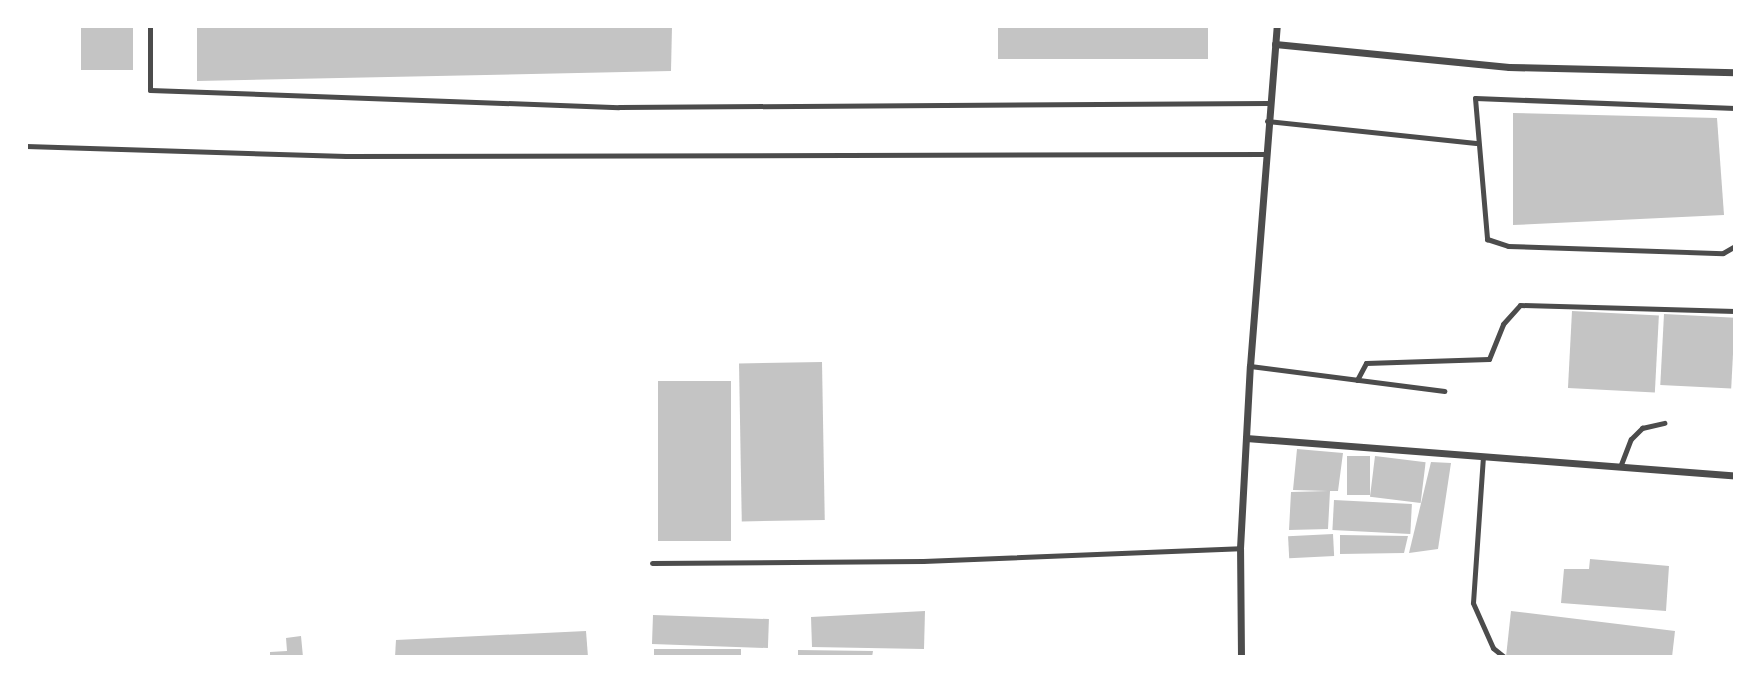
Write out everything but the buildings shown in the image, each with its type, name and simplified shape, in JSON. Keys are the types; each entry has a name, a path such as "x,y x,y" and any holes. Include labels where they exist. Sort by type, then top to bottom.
{"street":[{"path":"1241,657 1240,548 1250,366 1268,103 1278,26"},
{"path":"1275,44 1509,66 1735,72"},
{"path":"1246,438 1735,476"}],"lane":[{"path":"150,26 150,90 619,107 1268,103"},
{"path":"1735,108 1475,98 1476,143 1487,239 1508,246 1724,253 1735,246"},
{"path":"1267,121 1476,143"},
{"path":"26,146 346,156 1265,154"},
{"path":"1357,380 1366,363 1489,359 1503,324 1520,305 1735,312"},
{"path":"1250,366 1444,391"},
{"path":"1620,467 1630,439 1642,428 1664,423"},
{"path":"1483,456 1473,603 1493,648 1504,657"},
{"path":"652,563 923,561 1240,548"}]}
